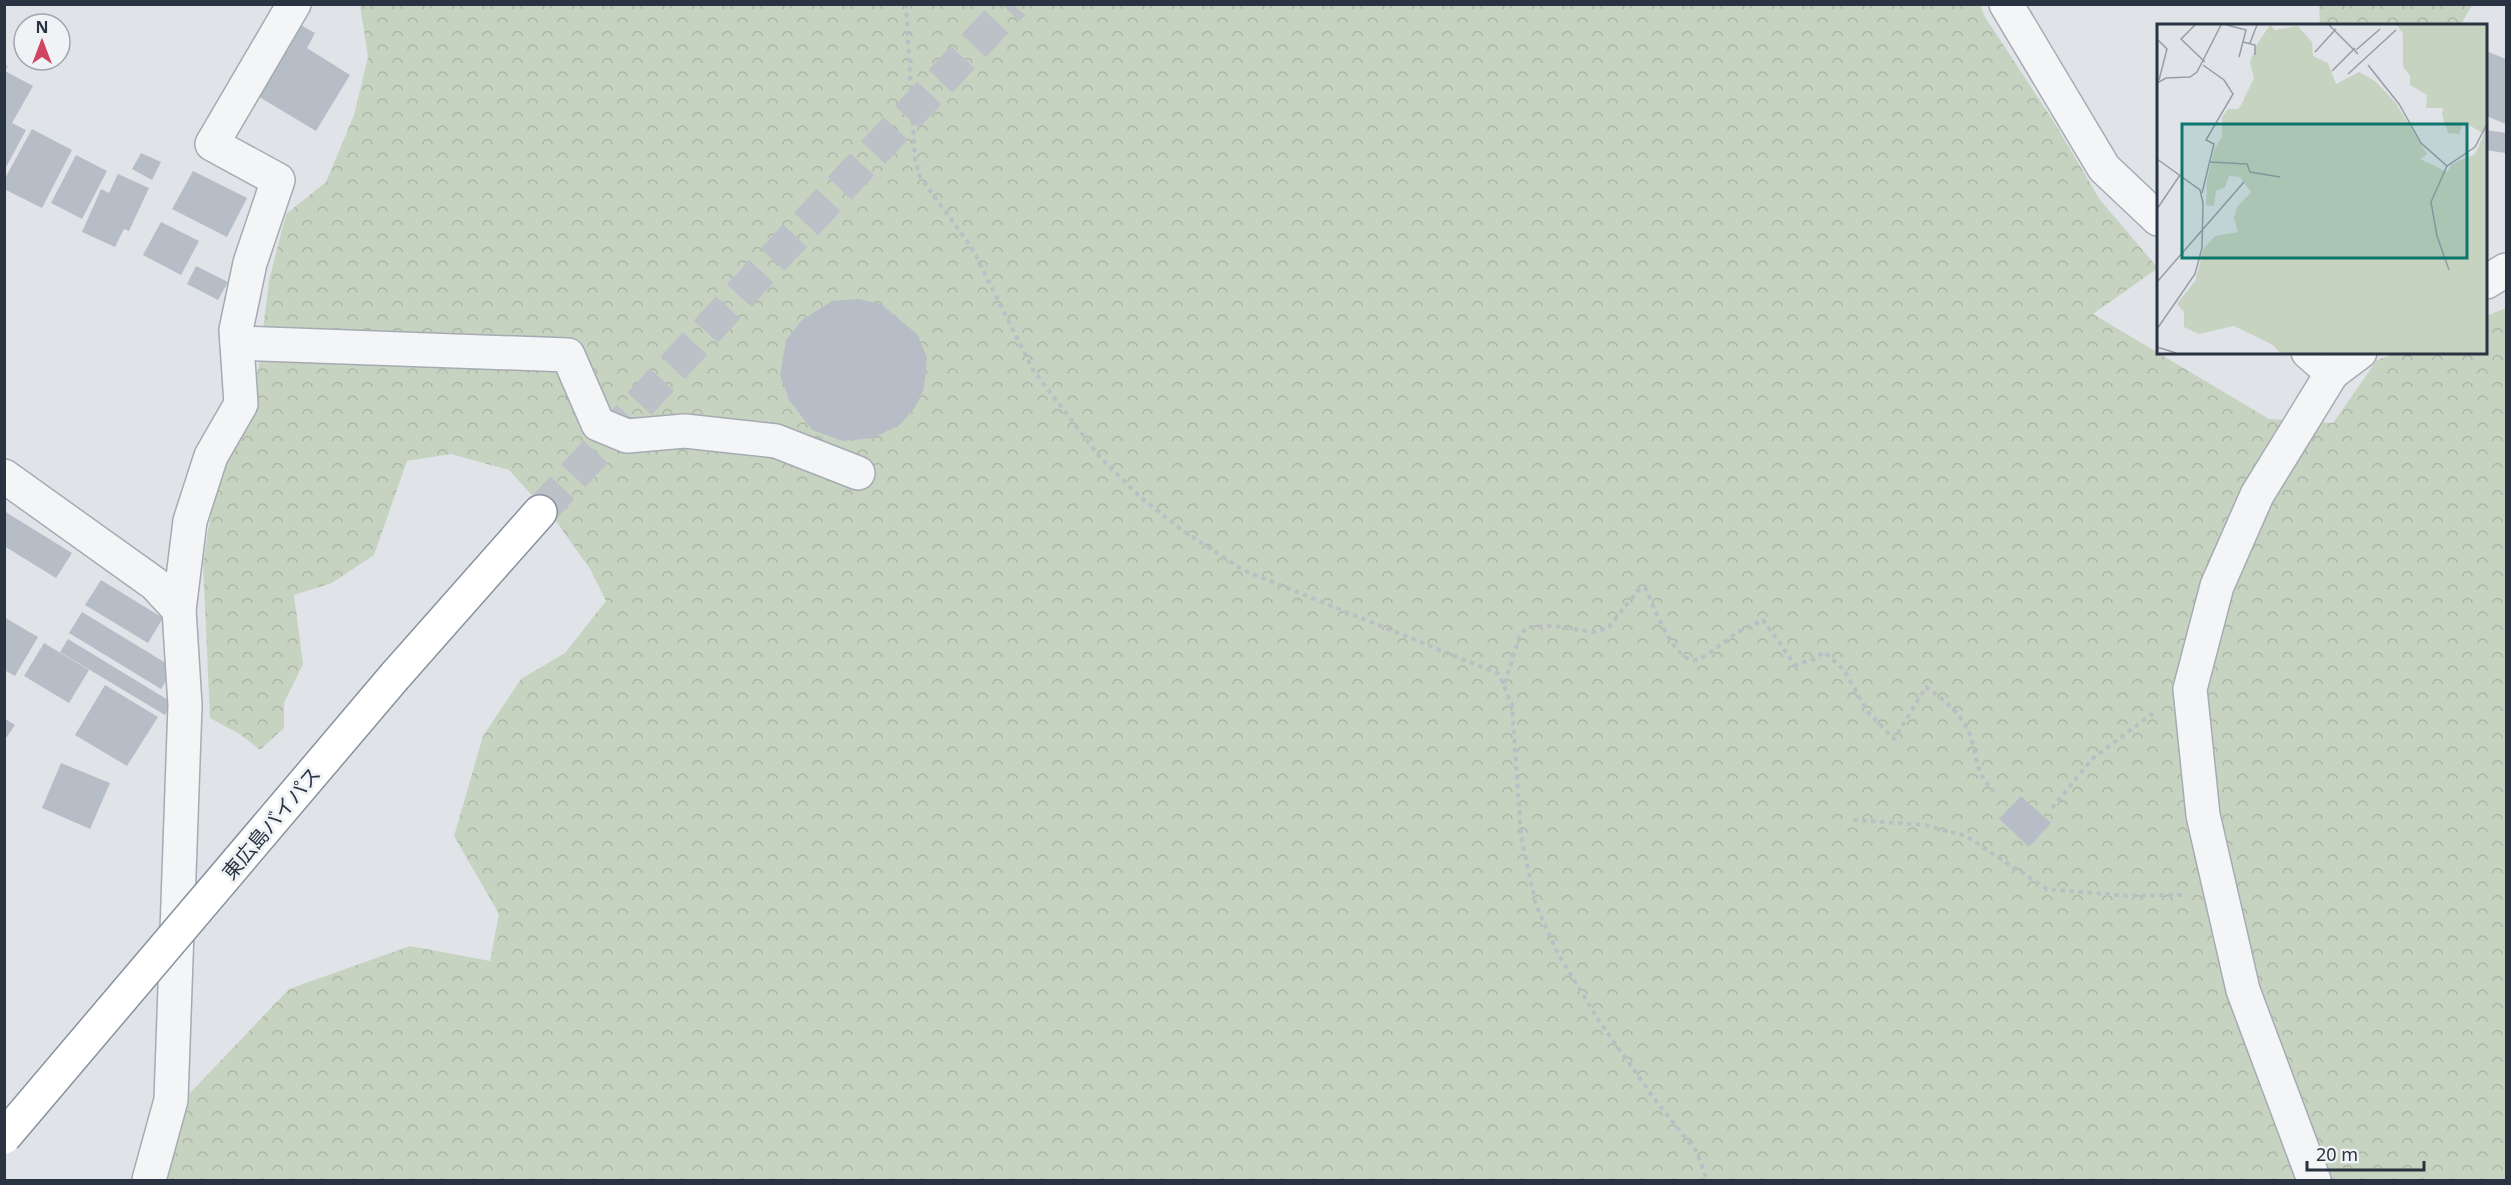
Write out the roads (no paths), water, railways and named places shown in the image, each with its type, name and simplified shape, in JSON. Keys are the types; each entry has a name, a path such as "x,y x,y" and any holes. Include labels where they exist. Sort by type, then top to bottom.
{"highway":[{"name":"東広島バイパス","path":"4,1137 395,676 540,512"}],"street":[{"path":"149,1180 171,1100 185,705 179,610 190,520 211,456 241,404 236,330 250,263 278,180 212,144 294,4"},
{"path":"2006,4 2104,168 2157,218"},
{"path":"2487,281 2506,270"},
{"path":"237,343 568,355 598,424 627,436 686,432 776,441 858,473"},
{"path":"2314,1180 2243,990 2203,815 2190,689 2217,586 2257,495 2320,363 2353,354"},
{"path":"4,476 154,584 179,610"}],"tunnel":[{"path":"540,512 758,275 1013,4"}]}
